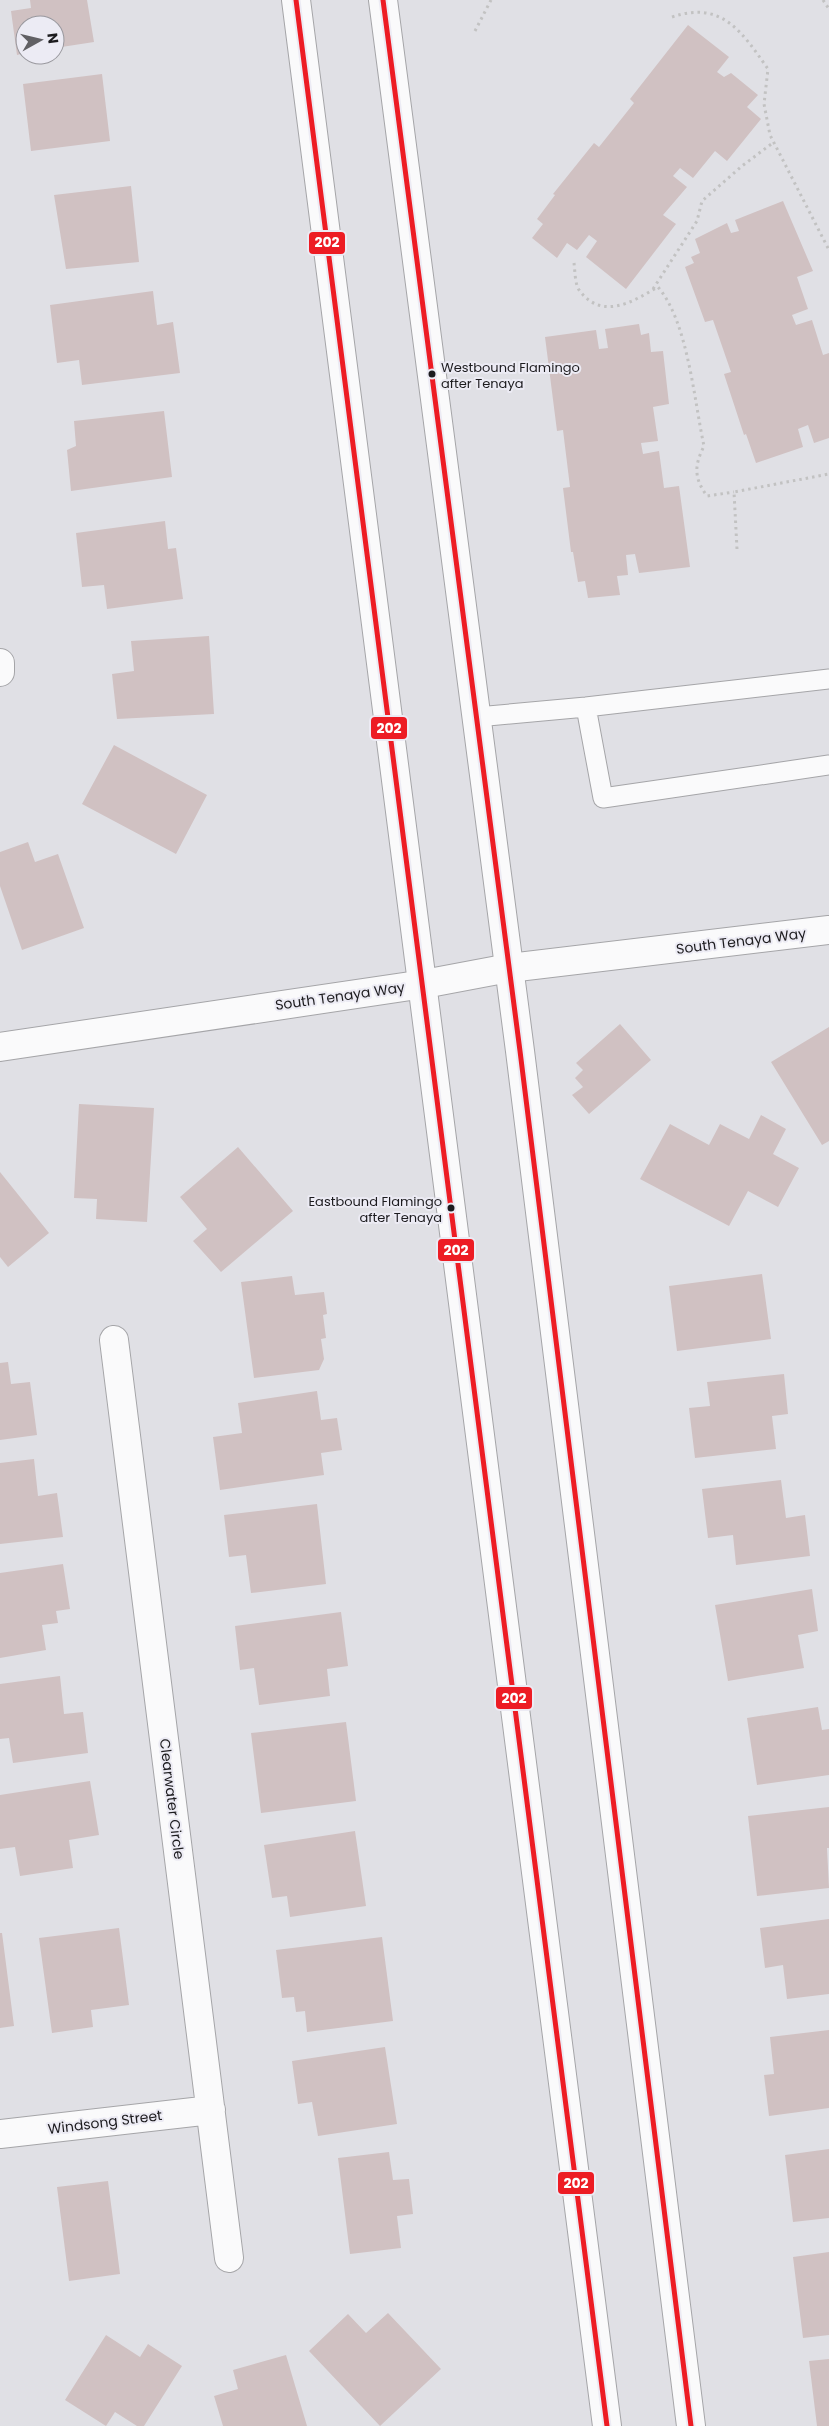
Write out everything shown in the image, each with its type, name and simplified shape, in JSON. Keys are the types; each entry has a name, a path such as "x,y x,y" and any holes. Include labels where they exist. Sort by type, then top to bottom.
{"main road":[{"path":"296,0 424,984 607,2426"},
{"path":"383,0 509,968 691,2426"},
{"path":"0,663 0,672"},
{"name":"South Tenaya Way","path":"0,1046 424,984 509,968 829,930"},
{"name":"Clearwater Circle","path":"114,1340 230,2258"},
{"name":"Windsong Street","path":"0,2134 211,2110"}],"lane":[{"path":"477,717 586,707 829,679"},
{"path":"586,707 603,798 829,765"}],"path":[{"path":"474,31 491,0"},
{"path":"823,0 829,9"},
{"path":"672,17 692,7"},
{"path":"727,16 740,30 768,68 764,104 770,135 829,250"},
{"path":"653,290 697,221 702,200 774,142"},
{"path":"574,263 578,289 595,303 613,308 658,287 668,299 680,325 704,446 695,463 700,486 707,496 829,474"},
{"path":"734,492 737,549"}],"building":[{"path":"30,0 87,0 94,42 65,46 65,15 15,15 15,40 11,11 31,8"},
{"path":"688,25 729,57 717,72 724,77 731,73 758,95 747,107 761,119 727,161 715,151 693,178 680,168 673,176 687,187 663,215 676,224 626,289 586,257 597,241 589,235 577,250 567,243 557,258 532,238 543,224 537,219 555,195 553,194 594,143 599,147 634,103 630,99"},
{"path":"102,74 110,141 31,151 23,84"},
{"path":"131,186 139,262 66,269 54,195"},
{"path":"783,201 813,271 797,277 808,309 792,315 796,325 812,320 823,355 829,353 829,438 814,443 808,425 798,429 803,447 756,463 746,434 744,435 724,374 731,372 713,320 705,322 685,267 694,263 691,257 700,253 695,239 727,223 731,233 739,231 735,220"},
{"path":"153,291 157,325 173,322 180,373 82,385 79,360 57,363 50,305"},
{"path":"639,324 641,335 649,333 651,352 663,351 669,404 653,407 658,441 641,443 643,454 659,451 664,488 679,486 690,567 639,573 635,554 626,555 628,575 617,576 620,595 588,598 585,581 578,582 573,552 571,552 563,488 570,487 563,430 557,431 545,337 596,330 599,349 608,348 605,329"},
{"path":"164,411 172,477 71,491 67,450 76,446 74,421"},
{"path":"165,521 168,549 176,548 183,599 107,609 104,585 82,587 76,533"},
{"path":"209,636 214,714 117,719 112,674 134,671 131,641"},
{"path":"114,745 207,795 176,854 82,804"},
{"path":"28,842 35,862 58,854 84,928 22,950 0,886 0,852"},
{"path":"620,1024 651,1060 589,1114 572,1095 583,1087 575,1078 583,1070 576,1063"},
{"path":"829,1027 829,1141 822,1145 771,1062"},
{"path":"79,1104 154,1108 147,1222 96,1219 97,1199 74,1198"},
{"path":"761,1115 786,1129 773,1154 799,1168 778,1207 748,1191 729,1226 640,1179 670,1124 709,1145 720,1124 749,1139"},
{"path":"238,1147 293,1211 221,1272 193,1241 207,1229 180,1197"},
{"path":"0,1172 49,1233 8,1267 0,1257"},
{"path":"762,1274 771,1339 677,1351 669,1286"},
{"path":"292,1276 295,1295 324,1292 327,1314 323,1315 326,1338 321,1339 324,1359 319,1370 254,1378 241,1282"},
{"path":"8,1362 11,1384 30,1382 37,1435 0,1440 0,1363"},
{"path":"784,1374 788,1414 772,1416 776,1449 695,1458 689,1408 710,1406 707,1382"},
{"path":"317,1391 321,1420 337,1418 342,1450 321,1453 324,1475 220,1490 213,1437 242,1433 238,1403"},
{"path":"34,1459 38,1496 57,1493 63,1537 0,1544 0,1463"},
{"path":"781,1480 786,1518 805,1515 810,1556 736,1565 733,1535 708,1538 702,1489"},
{"path":"317,1504 326,1584 251,1593 246,1555 229,1557 224,1515"},
{"path":"63,1564 70,1609 56,1611 58,1623 42,1625 46,1650 0,1658 0,1573"},
{"path":"812,1589 818,1631 798,1635 804,1668 728,1681 715,1605"},
{"path":"341,1612 348,1666 327,1669 330,1696 259,1705 254,1668 240,1670 235,1626"},
{"path":"60,1676 64,1714 83,1712 88,1753 13,1763 9,1738 0,1739 0,1684"},
{"path":"818,1707 822,1730 829,1729 829,1775 757,1785 747,1718"},
{"path":"346,1722 356,1801 261,1813 251,1733"},
{"path":"90,1781 99,1835 69,1840 73,1868 20,1876 15,1847 0,1849 0,1795"},
{"path":"829,1807 829,1848 827,1848 829,1888 757,1896 748,1816"},
{"path":"355,1831 366,1906 290,1917 287,1896 272,1898 264,1845"},
{"path":"829,1919 829,1994 787,1999 783,1965 765,1968 760,1928"},
{"path":"119,1928 129,2005 91,2010 93,2027 52,2033 39,1938"},
{"path":"0,1933 2,1933 14,2026 0,2028"},
{"path":"382,1937 393,2021 307,2032 305,2011 296,2012 294,1997 282,1998 276,1950"},
{"path":"829,2030 829,2108 769,2116 764,2075 774,2074 770,2037"},
{"path":"385,2047 397,2124 318,2136 312,2102 298,2104 292,2061"},
{"path":"829,2149 829,2218 793,2222 785,2155"},
{"path":"389,2152 393,2180 409,2179 413,2214 397,2216 401,2248 350,2254 338,2158"},
{"path":"108,2181 120,2274 69,2281 57,2187"},
{"path":"829,2252 829,2335 803,2338 793,2257"},
{"path":"388,2313 441,2369 380,2426 309,2351 348,2314 366,2333"},
{"path":"106,2335 140,2357 148,2344 182,2366 144,2426 137,2426 115,2412 106,2426 65,2400"},
{"path":"286,2355 307,2426 223,2426 214,2396 238,2389 233,2370"},
{"path":"829,2359 829,2426 817,2426 809,2361"}],"transit line":[{"name":"202","path":"296,0 607,2426"},
{"name":"202","path":"383,0 520,1051 691,2426"}],"place":[{"name":"Westbound Flamingo after Tenaya","path":"432,374"},
{"name":"Eastbound Flamingo after Tenaya","path":"451,1208"}]}
